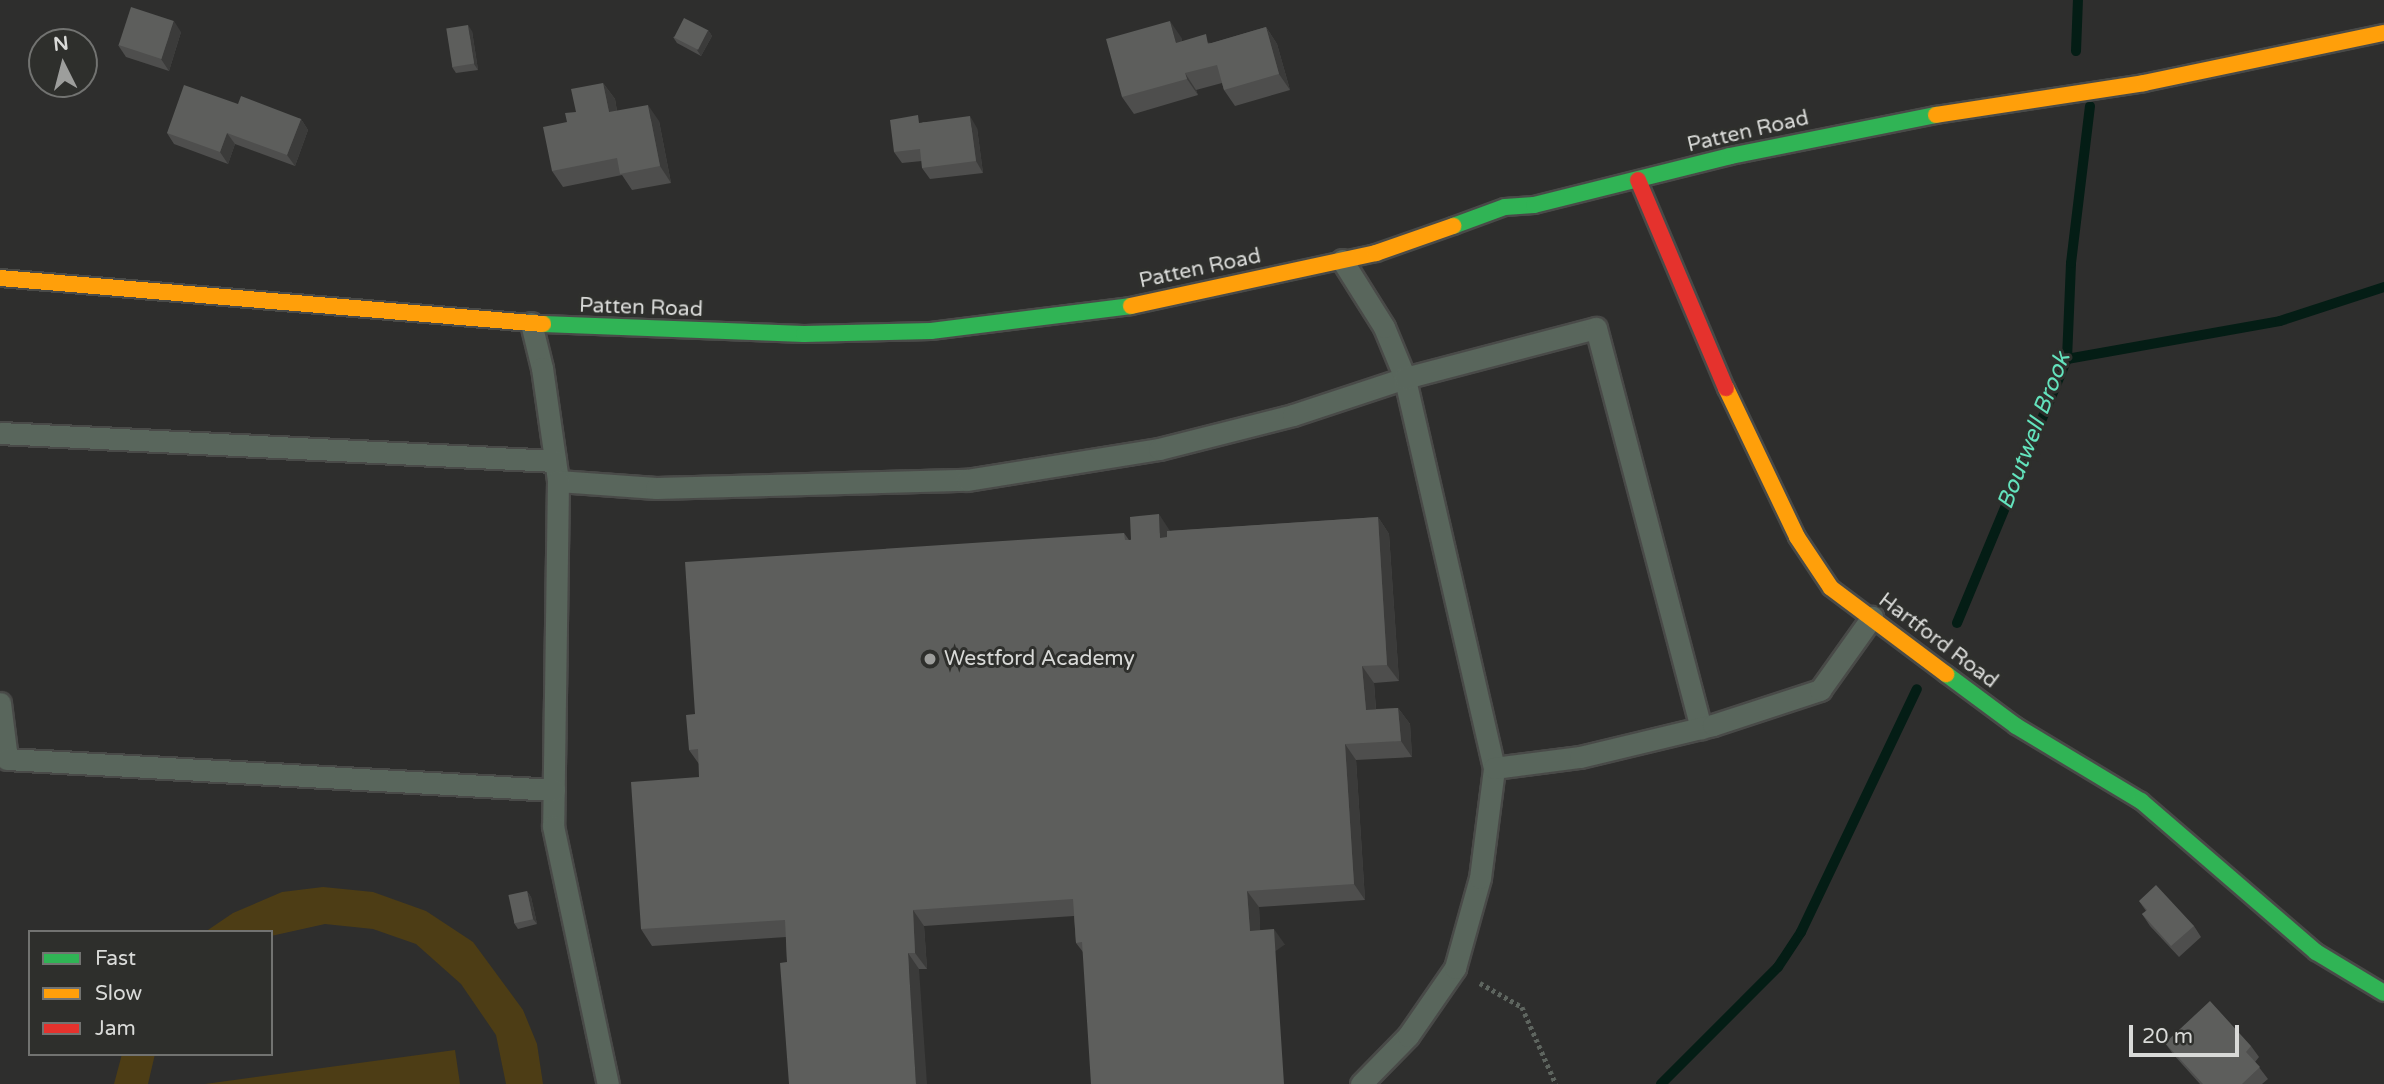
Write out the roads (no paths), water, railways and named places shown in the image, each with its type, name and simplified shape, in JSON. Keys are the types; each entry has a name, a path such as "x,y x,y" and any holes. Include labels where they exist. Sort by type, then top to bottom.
{"street":[{"name":"Patten Road","path":"0,278 531,323 804,334 931,331 1111,310 1342,260 1505,207 1534,205 1842,132 2144,83 2384,33"},
{"name":"Hartford Road","path":"1638,180 1724,387 1797,537 1831,588 2017,726 2141,802 2316,952 2384,993"}],"lane":[{"path":"1342,260 1384,327 1405,378 1494,768 1480,878 1455,968 1408,1037 1361,1084"},
{"path":"531,323 542,368 556,471 553,826 608,1084"},
{"path":"0,433 556,471 656,488 968,480 1159,449 1318,408 1405,378 1596,328 1701,728"},
{"path":"1494,768 1580,757 1701,728 1820,690 1872,617"},
{"path":"0,703 7,759 554,790"}],"waterway":[{"name":"Boutwell Brook","path":"2076,51 2078,0"},
{"name":"Boutwell Brook","path":"1957,623 2067,359 2071,263 2090,106"},
{"path":"2067,359 2280,321 2384,287"},
{"name":"Boutwell Brook","path":"1661,1084 1778,967 1801,932 1917,689"}],"place":[{"name":"Westford Academy","path":"930,659"}]}
